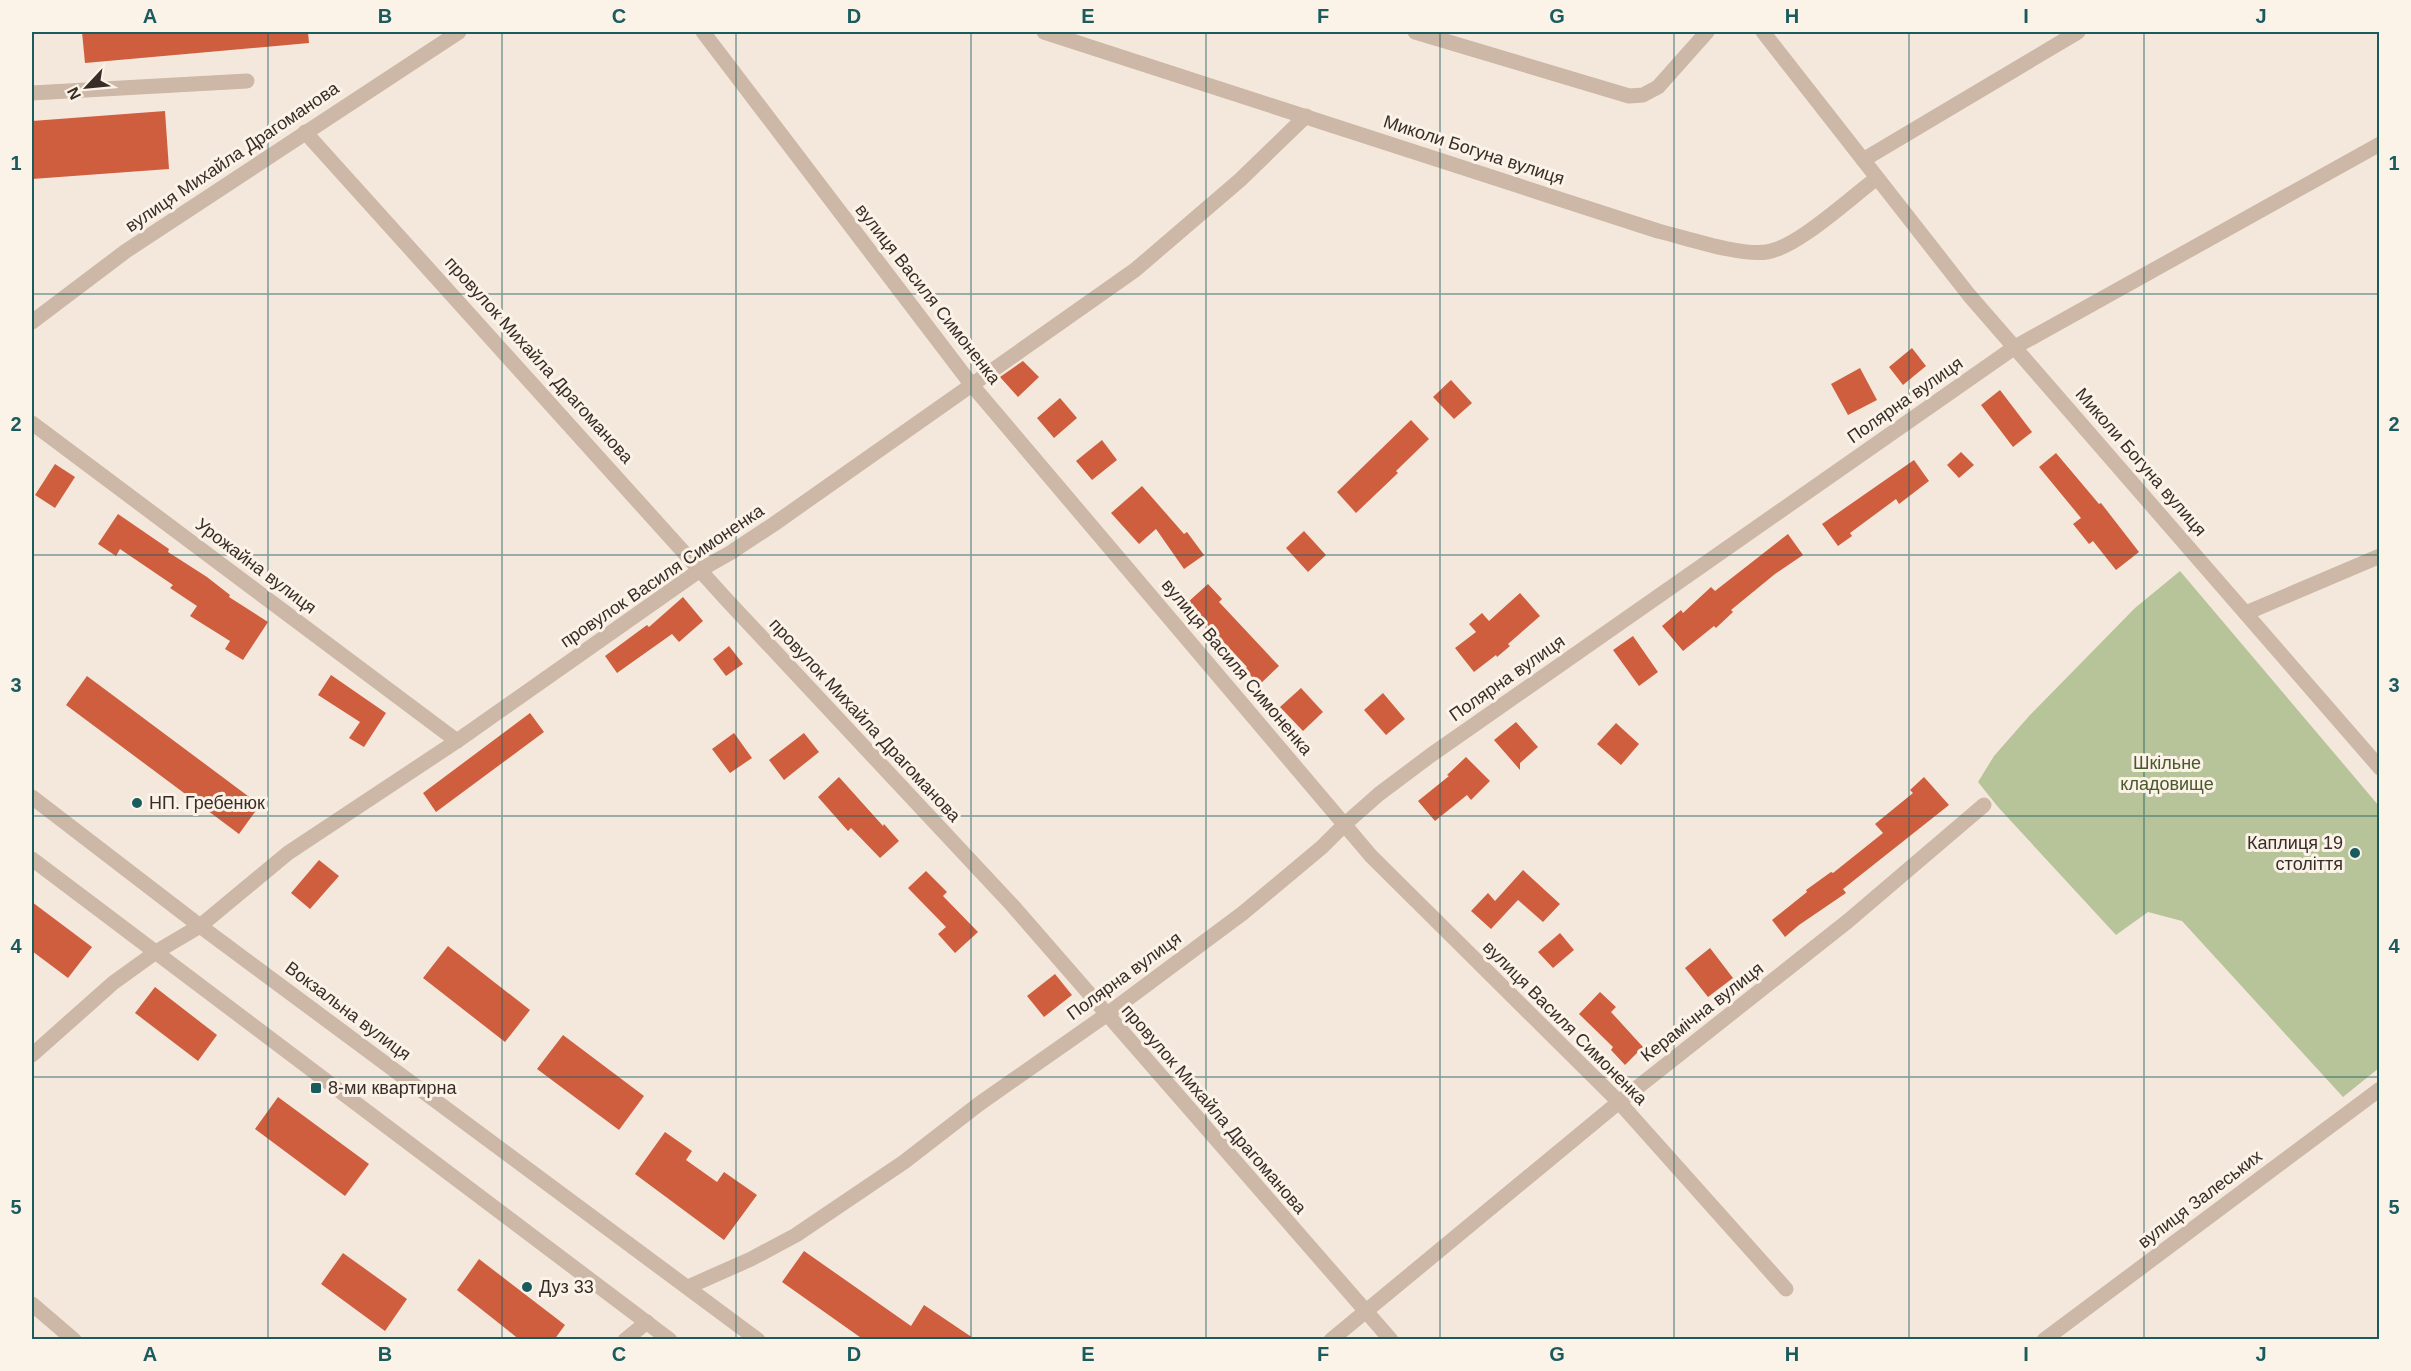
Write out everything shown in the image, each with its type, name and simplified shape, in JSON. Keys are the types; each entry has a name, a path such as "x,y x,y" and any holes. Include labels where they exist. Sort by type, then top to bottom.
{"street":[{"name":"вулиця Михайла Драгоманова","path":"32,322 126,251 459,32"},
{"name":"вулиця Василя Симоненка","path":"703,32 971,384 1371,856 1619,1102 1786,1289"},
{"name":"Миколи Богуна вулиця","path":"1044,32 1658,231 1745,252 1764,253 1778,250 1804,234 1877,178"},
{"path":"1415,32 1629,96 1643,96 1658,87 1707,32"},
{"name":"Миколи Богуна вулиця","path":"1763,32 1969,295 2379,768"},
{"path":"1863,159 2078,32"},
{"path":"32,93 247,81"},
{"name":"провулок Василя Симоненка","path":"32,1055 113,983 156,952 201,926 288,853 457,741 700,570 765,530 1135,270 1240,180 1306,116"},
{"name":"провулок Михайла Драгоманова","path":"305,132 700,570 1012,905 1390,1340"},
{"name":"Полярна вулиця","path":"688,1287 751,1259 818,1221 1243,914 1322,847 1379,794 1431,755 2015,347 2379,144"},
{"name":"Урожайна вулиця","path":"32,423 457,741"},
{"path":"2246,613 2379,556"},
{"name":"Вокзальна вулиця","path":"32,797 201,926 758,1340"},
{"name":"Керамічна вулиця","path":"1331,1340 1619,1102 1848,921 1984,805"},
{"path":"32,859 670,1340"},
{"name":"вулиця Залеських","path":"2044,1340 2379,1089"},
{"path":"32,1305 74,1340"},
{"path":"625,1340 647,1322"}],"green space":[{"name":"Шкільне кладовище","path":"2180,571 2379,806 2379,1068 2343,1097 2182,921 2148,912 2116,935 1998,807 1978,782 1994,756 2030,715 2135,608"}],"building":[{"path":"82,32 308,32 309,43 85,63"},
{"path":"165,111 169,169 32,179 32,121"},
{"path":"1912,348 1926,366 1903,385 1889,367"},
{"path":"1023,361 1039,377 1018,397 1000,377"},
{"path":"1860,368 1877,400 1848,415 1831,384"},
{"path":"1451,380 1472,403 1454,419 1433,397"},
{"path":"2000,390 2032,432 2013,447 1981,405"},
{"path":"1060,398 1077,418 1054,438 1037,418"},
{"path":"1411,420 1429,439 1396,471 1398,473 1356,513 1337,492"},
{"path":"1102,440 1117,460 1092,480 1076,461"},
{"path":"1961,452 1974,465 1959,478 1947,465"},
{"path":"2056,453 2099,504 2101,503 2139,552 2116,570 2093,541 2089,544 2073,524 2081,518 2039,467"},
{"path":"1914,460 1929,481 1899,504 1896,499 1850,533 1852,536 1838,546 1822,524"},
{"path":"55,464 75,477 55,508 35,495"},
{"path":"1142,486 1184,534 1187,532 1204,555 1184,569 1156,529 1139,544 1111,513"},
{"path":"118,514 169,549 168,552 207,577 230,595 229,597 268,622 243,660 225,649 230,641 190,616 197,606 170,588 173,585 120,549 116,556 98,544"},
{"path":"1304,531 1326,555 1308,572 1286,548"},
{"path":"1788,534 1803,555 1775,574 1731,610 1733,612 1716,628 1714,626 1683,651 1662,626 1681,610 1683,613 1711,587 1715,591"},
{"path":"1208,584 1222,599 1219,602 1279,666 1259,685 1245,669 1247,667 1187,603"},
{"path":"1520,593 1540,616 1508,644 1510,646 1474,672 1455,648 1476,632 1469,624 1482,613 1489,621"},
{"path":"683,597 703,621 679,642 672,634 617,673 605,656 647,625 649,627"},
{"path":"1633,636 1658,672 1639,686 1613,650"},
{"path":"729,646 743,664 726,676 713,659"},
{"path":"331,675 386,713 364,747 349,738 360,722 318,695"},
{"path":"87,676 260,805 239,834 66,705"},
{"path":"1301,688 1323,712 1303,731 1280,707"},
{"path":"1383,693 1405,719 1386,735 1364,710"},
{"path":"530,713 544,732 436,812 423,793"},
{"path":"1516,722 1538,747 1520,763 1520,770 1494,740"},
{"path":"1616,723 1639,744 1621,765 1597,744"},
{"path":"734,733 752,758 730,773 712,749"},
{"path":"804,733 819,752 784,780 769,760"},
{"path":"1466,757 1490,781 1471,800 1467,795 1435,821 1418,801 1449,776 1447,775"},
{"path":"839,777 899,841 880,858 851,828 848,831 818,797"},
{"path":"1924,777 1949,805 1843,889 1846,893 1785,937 1772,920 1807,892 1806,890 1831,872 1833,873 1883,833 1875,824 1913,793 1910,790"},
{"path":"319,860 339,876 310,909 291,893"},
{"path":"1523,870 1560,904 1543,922 1518,900 1491,929 1471,911 1488,893 1495,901"},
{"path":"926,871 947,892 943,896 978,932 955,953 938,934 946,927 908,888"},
{"path":"32,902 92,947 68,978 32,951"},
{"path":"1560,933 1574,950 1553,968 1538,952"},
{"path":"448,946 530,1010 505,1042 423,978"},
{"path":"1710,948 1733,978 1708,997 1685,968"},
{"path":"1055,974 1072,995 1044,1017 1027,996"},
{"path":"155,987 217,1035 198,1061 135,1013"},
{"path":"1600,992 1616,1007 1611,1012 1643,1047 1625,1065 1611,1050 1613,1047 1579,1014"},
{"path":"563,1035 644,1096 619,1130 537,1069"},
{"path":"278,1097 369,1164 345,1196 255,1129"},
{"path":"665,1132 692,1151 686,1160 717,1182 724,1172 757,1195 724,1240 635,1174"},
{"path":"804,1251 911,1326 924,1305 976,1340 864,1340 782,1282"},
{"path":"343,1253 407,1299 385,1331 321,1284"},
{"path":"479,1259 565,1325 554,1340 520,1340 457,1290"}],"place":[{"name":"НП. Гребенюк","path":"137,803"},
{"name":"Каплиця 19 століття","path":"2355,853"},
{"name":"8-ми квартирна","path":"316,1088"},
{"name":"Дуз 33","path":"527,1287"}]}
